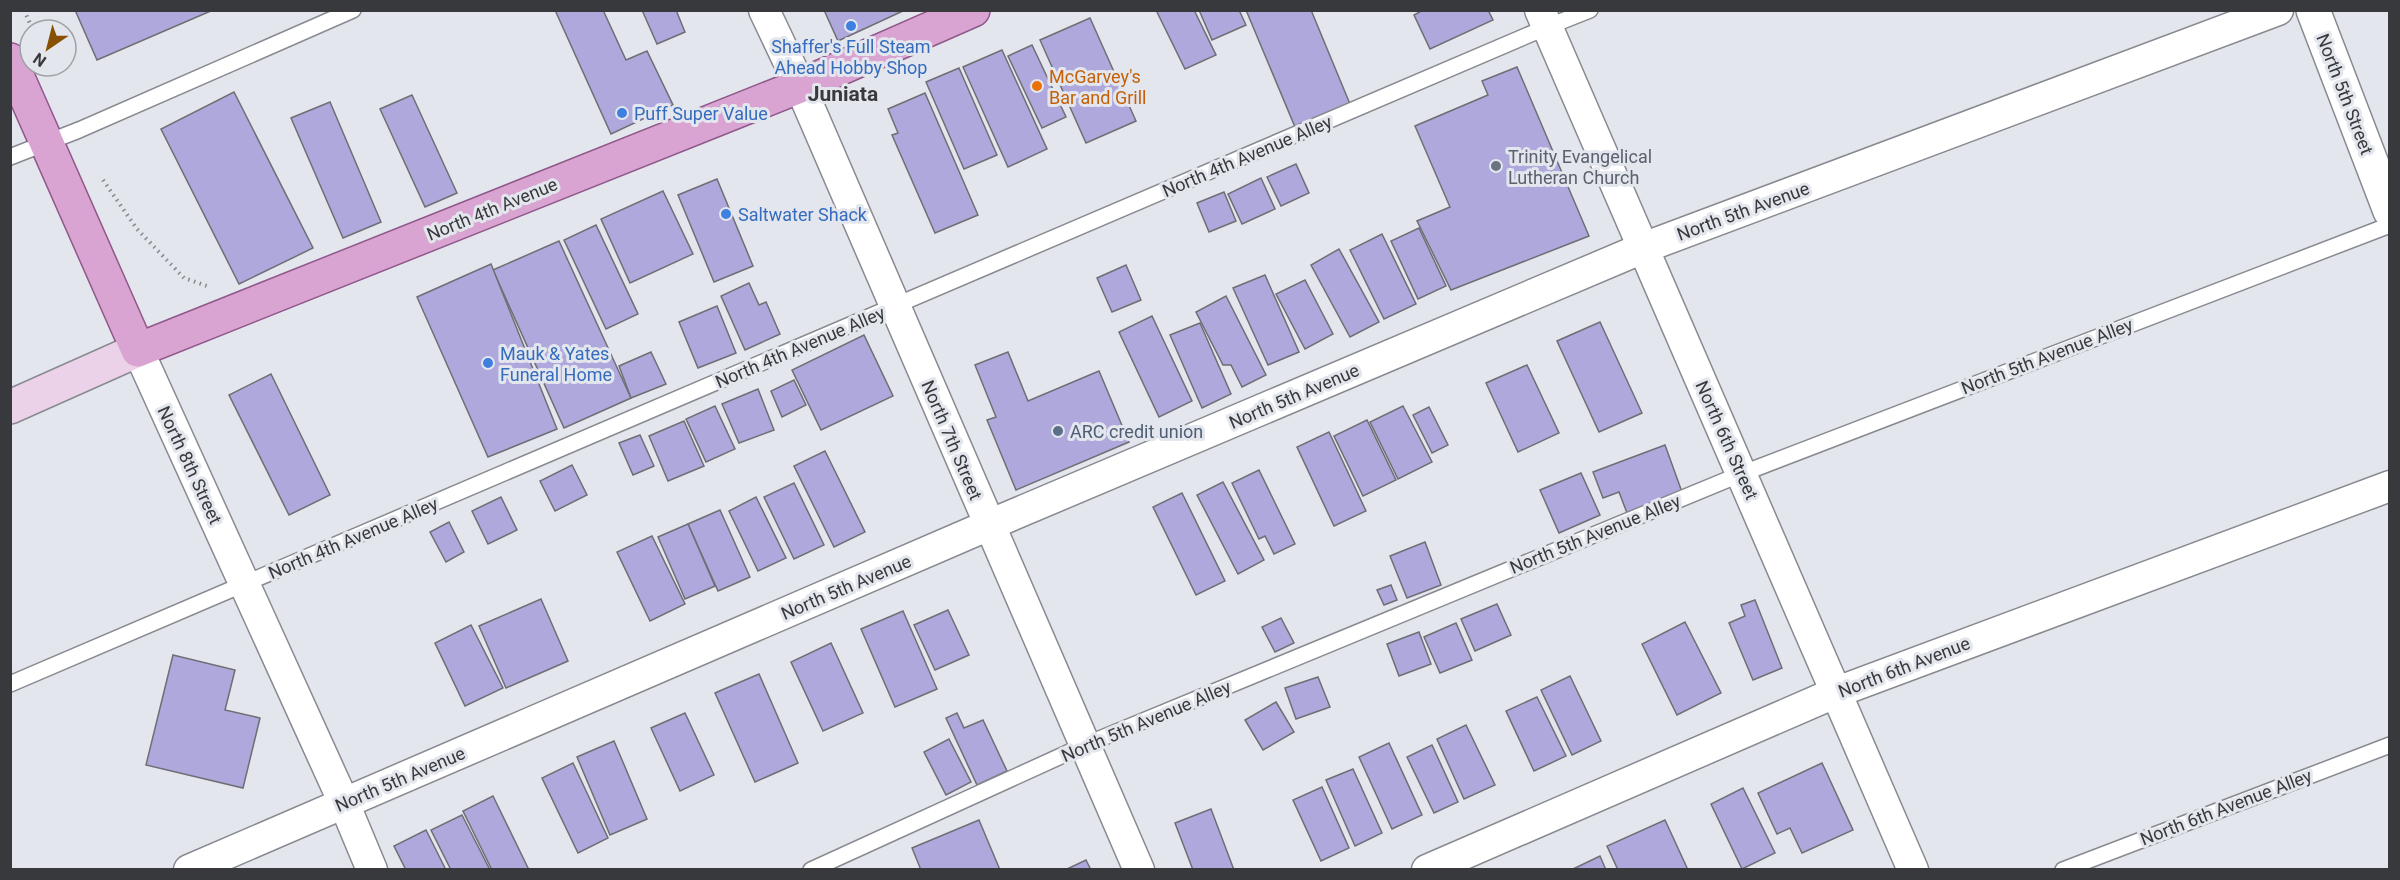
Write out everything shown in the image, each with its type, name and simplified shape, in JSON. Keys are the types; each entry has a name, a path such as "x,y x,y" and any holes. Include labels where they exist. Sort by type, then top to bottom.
{"main road":[{"name":"North 4th Avenue","path":"10,407 138,350 800,86 973,10"},
{"name":"North 8th Street","path":"10,60 138,350"}],"street":[{"name":"North 7th Street","path":"764,10 800,86 1139,870"},
{"name":"North 5th Avenue","path":"189,870 989,525 1643,248 2278,10"},
{"name":"North 5th Street","path":"2313,10 2390,211"},
{"name":"North 6th Street","path":"1543,19 1913,870"},
{"name":"North 8th Street","path":"138,350 344,803 372,870"},
{"name":"North 6th Avenue","path":"1427,870 1837,692 2390,486"}],"lane":[{"path":"10,158 353,10"},
{"name":"North 4th Avenue Alley","path":"10,684 895,307 1543,19 1590,10"},
{"name":"North 5th Avenue Alley","path":"812,870 1085,745 1742,474 2390,225"},
{"name":"North 6th Avenue Alley","path":"2063,870 2390,745"}],"path":[{"path":"79,130 105,182 137,229 184,278 216,288"}],"building":[{"path":"75,10 213,10 97,60"},
{"path":"555,10 603,10 626,60 647,51 673,105 611,134"},
{"path":"642,10 676,10 685,32 657,44"},
{"name":"Shaffer's Full Steam Ahead Hobby Shop","path":"824,10 905,10 838,41"},
{"path":"1156,10 1194,10 1216,55 1185,69"},
{"path":"1199,10 1239,10 1246,25 1212,40"},
{"path":"1246,10 1311,10 1350,104 1295,127"},
{"path":"1423,10 1488,10 1493,20 1430,49 1414,15"},
{"path":"1090,18 1136,121 1086,143 1040,40"},
{"name":"McGarvey's Bar and Grill","path":"1032,45 1066,117 1042,128 1008,56"},
{"path":"1002,50 1047,149 1008,167 963,67"},
{"name":"Trinity Evangelical Lutheran Church","path":"1517,67 1589,236 1451,290 1417,221 1450,207 1415,126 1488,95 1482,81"},
{"path":"959,68 997,155 964,169 926,82"},
{"path":"234,92 313,248 239,284 161,129"},
{"path":"925,93 978,215 935,233 892,135 898,133 888,109"},
{"path":"412,95 457,193 425,207 380,109"},
{"path":"330,102 381,222 343,238 291,118"},
{"path":"1296,164 1309,193 1281,206 1267,177"},
{"path":"1261,178 1275,209 1242,224 1228,194"},
{"path":"717,179 753,266 714,282 678,195"},
{"path":"663,191 693,254 630,283 601,219"},
{"path":"1224,192 1236,221 1209,232 1197,203"},
{"path":"596,225 638,314 606,329 564,240"},
{"path":"1419,228 1446,286 1418,299 1391,241"},
{"path":"1382,234 1416,304 1384,319 1350,250"},
{"path":"559,241 631,398 564,428 493,270"},
{"path":"1339,249 1379,322 1350,337 1311,265"},
{"name":"Mauk & Yates Funeral Home","path":"491,264 557,429 488,457 417,297"},
{"path":"1126,265 1141,300 1112,312 1097,278"},
{"path":"1265,275 1299,352 1268,365 1233,288"},
{"path":"1305,280 1333,334 1305,349 1276,294"},
{"path":"749,283 759,305 766,302 780,334 745,350 721,296"},
{"path":"1226,296 1266,375 1242,387 1231,365 1223,365 1196,312"},
{"path":"717,306 736,353 698,368 679,322"},
{"path":"1152,316 1192,401 1159,417 1119,332"},
{"path":"1600,322 1642,413 1599,432 1557,341"},
{"path":"1200,323 1231,394 1202,408 1170,335"},
{"path":"864,335 893,396 821,430 792,370"},
{"path":"651,352 666,384 631,398 619,366"},
{"name":"ARC credit union","path":"1008,352 1028,401 1099,371 1129,442 1016,490 987,420 996,417 975,365"},
{"path":"1527,365 1559,433 1518,452 1486,383"},
{"path":"271,374 330,495 289,515 229,395"},
{"path":"794,380 806,405 782,417 771,391"},
{"path":"758,389 774,430 739,443 722,404"},
{"path":"715,406 735,449 706,462 686,419"},
{"path":"1403,406 1432,462 1398,479 1370,422"},
{"path":"1429,407 1448,445 1432,453 1413,415"},
{"path":"1367,420 1396,480 1363,496 1334,436"},
{"path":"684,421 704,466 668,481 649,436"},
{"path":"1329,432 1366,511 1334,526 1297,447"},
{"path":"640,435 654,466 633,475 619,443"},
{"path":"1665,445 1682,492 1627,513 1619,492 1603,498 1593,472"},
{"path":"825,451 865,532 834,547 794,466"},
{"path":"572,465 587,495 555,511 540,481"},
{"path":"1259,470 1295,544 1274,554 1265,536 1259,539 1232,483"},
{"path":"1581,473 1600,515 1559,533 1540,490"},
{"path":"1223,482 1264,560 1238,574 1197,495"},
{"path":"794,483 824,545 794,559 764,497"},
{"path":"1182,493 1225,581 1196,595 1153,507"},
{"path":"501,497 517,530 488,544 472,511"},
{"path":"756,497 786,558 758,571 729,511"},
{"path":"720,510 750,577 718,591 688,524"},
{"path":"449,522 464,552 446,562 430,532"},
{"path":"688,524 715,586 685,599 658,537"},
{"path":"652,536 685,604 650,621 617,552"},
{"path":"1425,542 1441,585 1407,598 1390,556"},
{"path":"1391,585 1397,600 1384,605 1377,590"},
{"path":"541,599 568,661 506,688 479,626"},
{"path":"1755,600 1782,668 1753,680 1729,623 1745,616 1741,605"},
{"path":"1497,604 1511,635 1475,651 1461,619"},
{"path":"948,610 969,655 935,670 914,625"},
{"path":"903,611 937,689 895,707 861,629"},
{"path":"1281,618 1294,643 1275,652 1262,627"},
{"path":"1685,622 1721,693 1677,715 1642,644"},
{"path":"1456,623 1472,660 1440,673 1424,637"},
{"path":"471,625 503,688 465,706 435,643"},
{"path":"1419,632 1431,664 1399,676 1387,644"},
{"path":"831,643 863,713 823,731 791,662"},
{"path":"173,655 235,670 225,710 260,718 243,788 146,765"},
{"path":"759,674 798,763 755,782 715,693"},
{"path":"1570,676 1601,741 1572,755 1541,690"},
{"path":"1318,677 1330,707 1296,719 1285,688"},
{"path":"1537,697 1566,756 1534,771 1506,711"},
{"path":"1276,702 1294,732 1263,750 1245,720"},
{"path":"685,713 714,775 680,791 651,728"},
{"path":"957,713 964,728 983,720 1007,771 977,785 946,718"},
{"path":"1466,725 1495,785 1464,799 1437,739"},
{"path":"949,739 971,782 946,795 924,752"},
{"path":"614,741 647,819 610,835 577,757"},
{"path":"1389,743 1422,815 1392,829 1359,757"},
{"path":"1432,745 1458,802 1434,813 1407,757"},
{"path":"573,763 608,838 578,853 542,778"},
{"path":"1822,763 1853,830 1802,853 1790,828 1777,834 1758,793"},
{"path":"1353,769 1382,833 1355,846 1326,780"},
{"path":"1322,787 1349,848 1321,861 1293,800"},
{"path":"1743,788 1775,853 1742,869 1711,804"},
{"path":"493,796 529,870 492,870 463,811"},
{"path":"1211,809 1234,870 1193,870 1175,823"},
{"path":"462,815 490,870 451,870 431,830"},
{"path":"979,820 1000,870 921,870 912,848"},
{"path":"1665,820 1688,870 1618,870 1607,846"},
{"path":"426,830 446,870 406,870 394,846"},
{"path":"1600,856 1606,870 1571,870"},
{"path":"1086,860 1091,870 1065,870"}],"place":[{"name":"Shaffer's Full Steam Ahead Hobby Shop","path":"851,26"},
{"name":"McGarvey's Bar and Grill","path":"1037,86"},
{"name":"Puff Super Value","path":"622,113"},
{"name":"Trinity Evangelical Lutheran Church","path":"1496,166"},
{"name":"Saltwater Shack","path":"726,214"},
{"name":"Mauk & Yates Funeral Home","path":"488,363"},
{"name":"ARC credit union","path":"1058,431"}],"district":[{"name":"Juniata","path":"843,94"}]}
